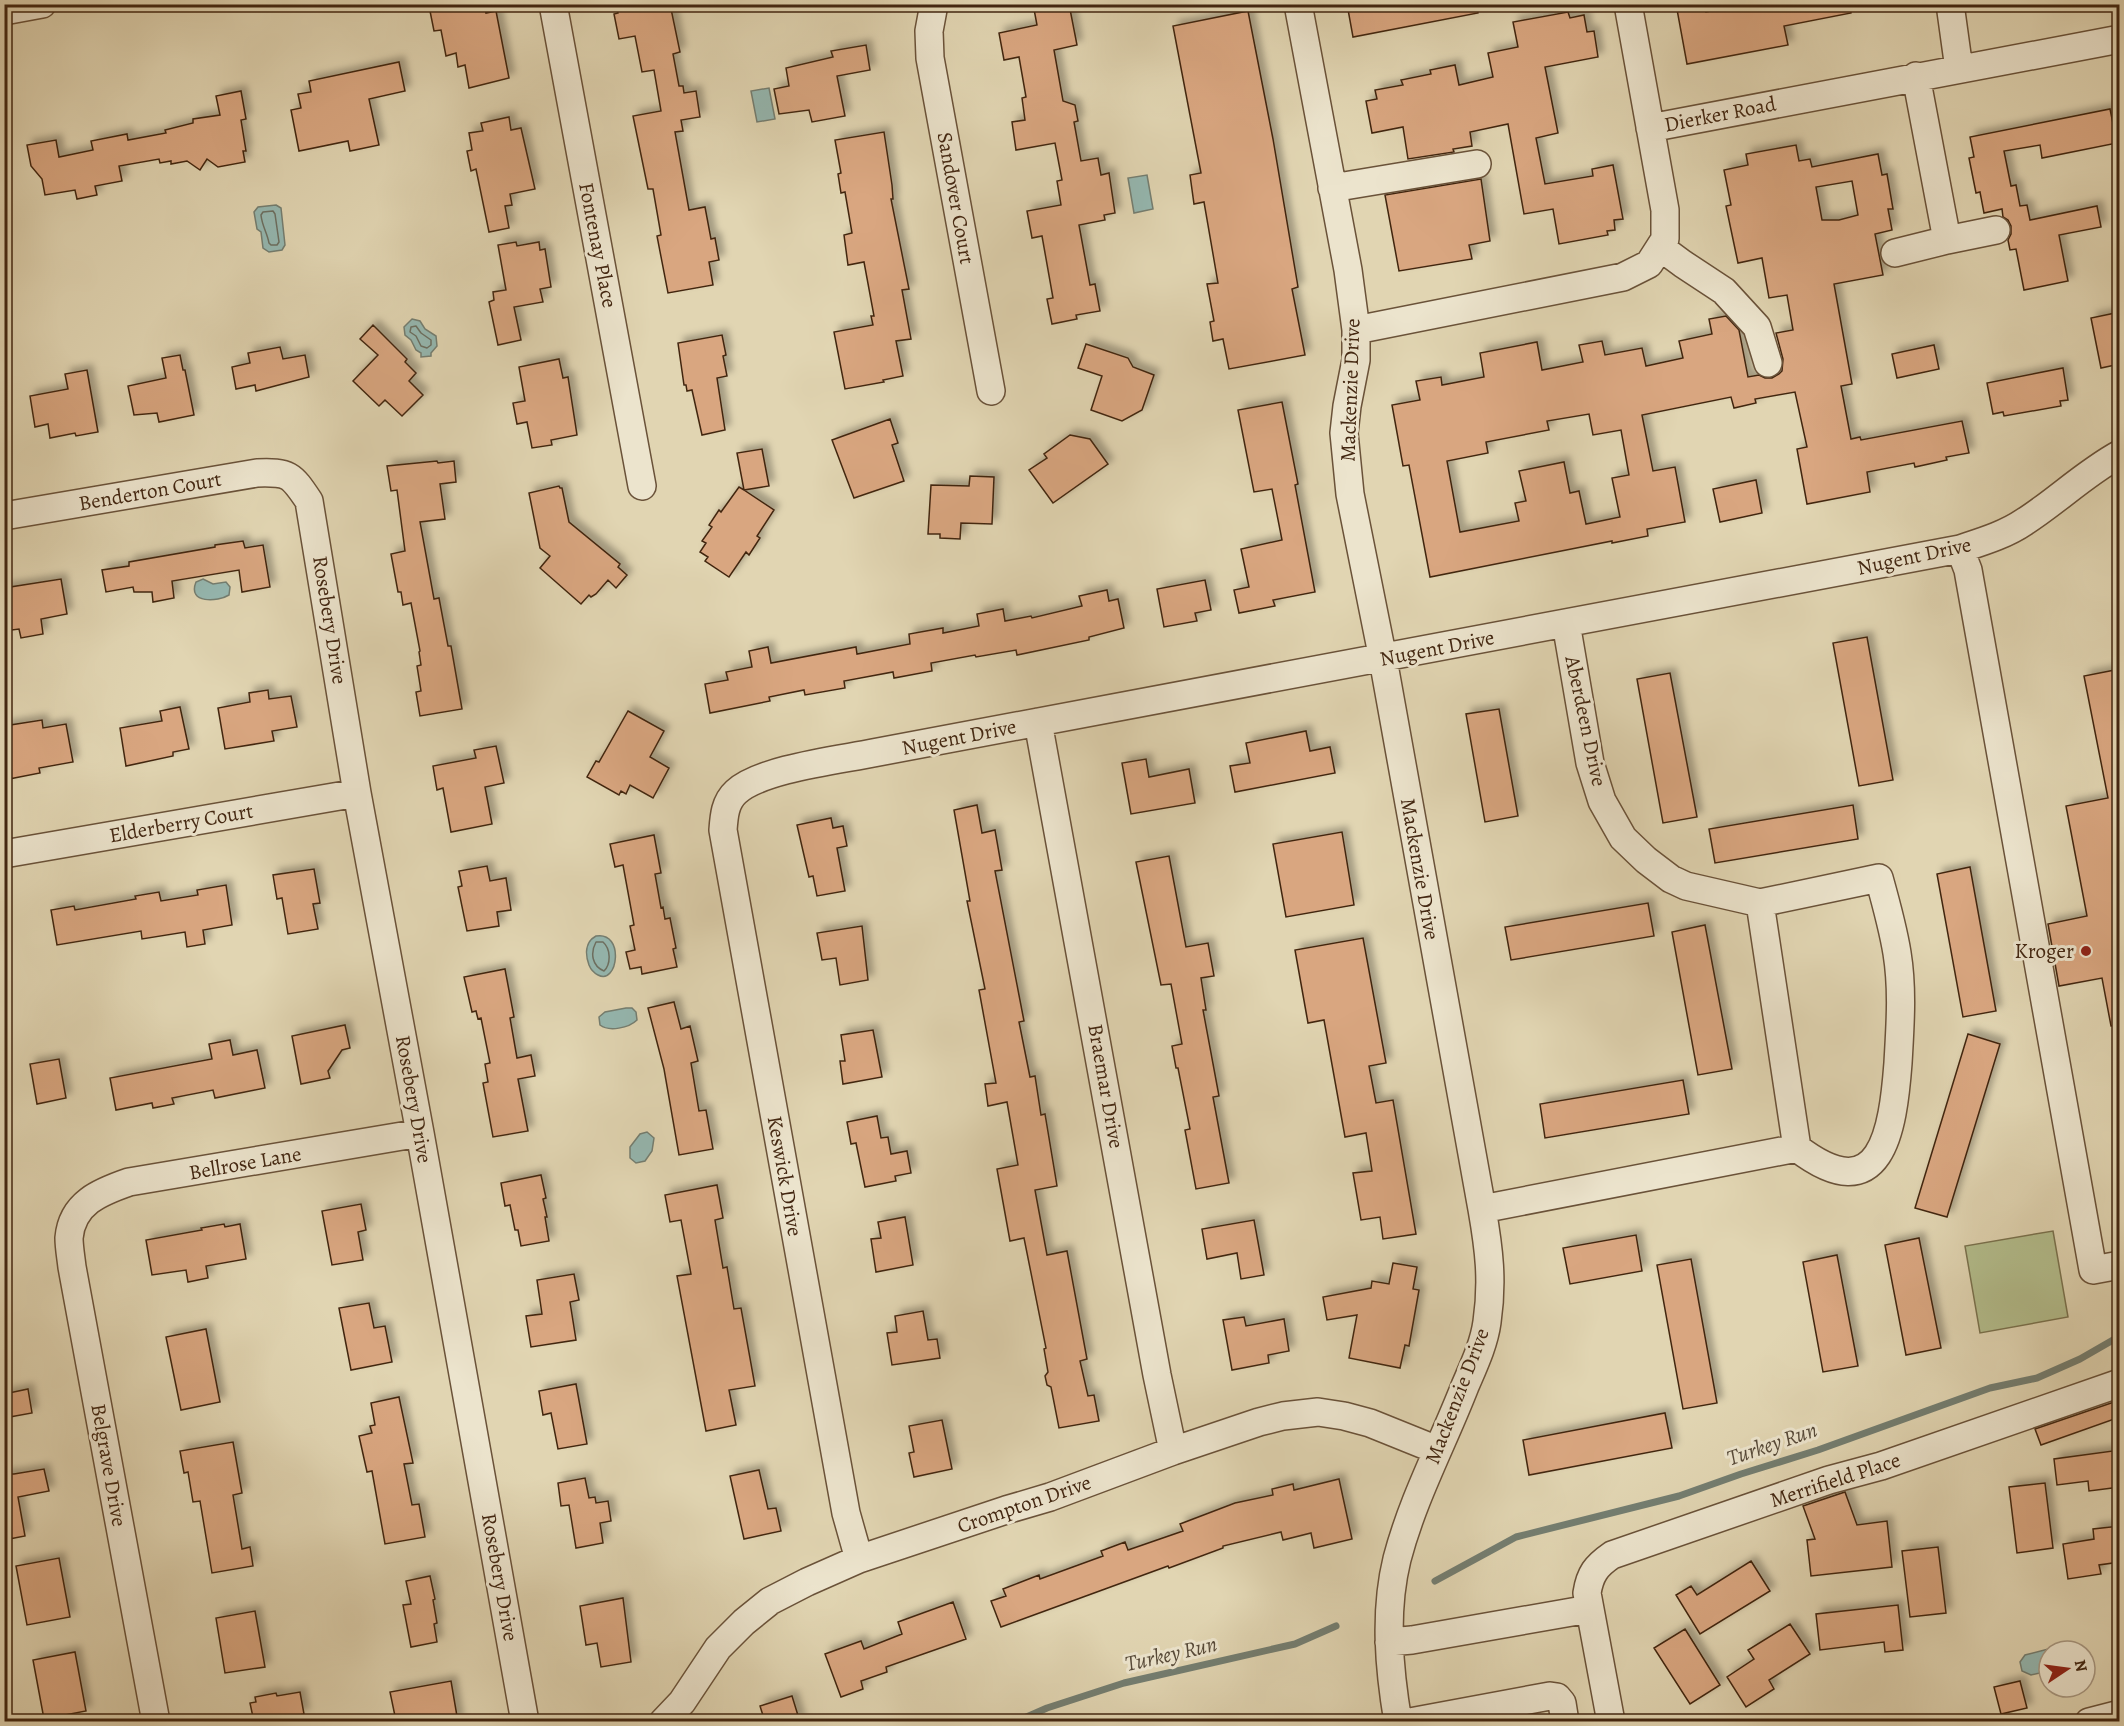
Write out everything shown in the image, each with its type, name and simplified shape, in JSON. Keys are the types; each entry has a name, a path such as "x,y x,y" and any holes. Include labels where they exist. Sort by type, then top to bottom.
{"street":[{"path":"4,11 42,4"},
{"name":"Fontenay Place","path":"553,4 642,486"},
{"name":"Sandover Court","path":"934,4 929,30 930,58 991,390"},
{"name":"Mackenzie Drive","path":"1298,4 1348,270 1356,330 1356,360 1344,433 1350,494 1383,659 1482,1209 1491,1275 1487,1323 1481,1347 1416,1497 1396,1562 1389,1642 1392,1687 1398,1722"},
{"path":"1628,4 1650,128"},
{"path":"1950,4 1959,69"},
{"name":"Dierker Road","path":"1660,246 1665,239 1665,210 1650,128 2120,39"},
{"path":"1916,76 1947,240"},
{"path":"1332,188 1477,164"},
{"path":"1895,253 1996,230"},
{"path":"1356,330 1623,277 1649,264 1660,246 1724,291 1757,327 1768,363"},
{"name":"Nugent Drive","path":"735,793 755,779 778,772 1960,549 2022,523 2061,496 2098,466 2120,454"},
{"name":"Benderton Court","path":"4,516 257,473 276,472 295,480"},
{"name":"Rosebery Drive","path":"295,480 309,501 313,517 357,793 525,1722"},
{"path":"1960,549 1968,570 2093,1270 2120,1265"},
{"name":"Aberdeen Drive","path":"1566,623 1590,763 1602,801 1623,838 1646,860 1671,879 1686,886 1760,903 1879,878 1898,955 1902,1008 1895,1106 1880,1153 1873,1163 1862,1170 1850,1171 1825,1166 1797,1148"},
{"name":"Braemar Drive","path":"1038,722 1157,1375 1173,1451"},
{"name":"Elderberry Court","path":"4,854 357,793"},
{"name":"Keswick Drive","path":"735,793 725,810 723,830 846,1513 859,1559"},
{"path":"1482,1209 1797,1148 1760,903"},
{"name":"Bellrose Lane","path":"78,1210 101,1191 129,1182 420,1133"},
{"name":"Belgrave Drive","path":"78,1210 69,1238 72,1266 156,1722"},
{"name":"Merrifield Place","path":"1611,1722 1587,1593 1589,1579 1596,1565 1612,1555 1829,1480 1881,1466 2120,1383"},
{"name":"Crompton Drive","path":"663,1722 682,1702 718,1648 744,1622 770,1601 859,1559 1050,1497 1173,1451 1283,1416 1318,1412 1370,1423 1437,1450"},
{"path":"1389,1642 1589,1610"},
{"path":"1410,1722 1550,1695 1557,1697 1562,1703 1565,1722"},
{"path":"2089,1722 2120,1714"}],"green space":[{"path":"2053,1231 2068,1317 1980,1333 1965,1246"}],"water":[{"path":"769,88 775,119 757,122 751,91"},
{"path":"1147,175 1153,209 1134,213 1128,178"},
{"path":"276,205 281,208 285,245 282,250 269,252 263,248 261,232 257,229 254,212 258,207"},
{"path":"412,319 420,321 425,329 436,336 437,346 431,356 421,357 421,353 405,335 404,327"},
{"path":"203,579 213,584 226,582 230,587 229,595 211,600 200,598 194,589 196,582"},
{"path":"596,936 605,937 615,949 614,966 605,976 594,972 588,961 588,945"},
{"path":"632,1008 636,1012 637,1020 633,1023 614,1029 600,1025 599,1017 605,1012"},
{"path":"647,1132 654,1138 652,1151 645,1161 636,1163 630,1158 630,1147 640,1134"},
{"path":"2037,1652 2037,1674 2031,1675 2022,1671 2020,1662 2025,1655"}],"building":[{"path":"467,4 484,4 486,13 496,11 509,78 469,88 465,65 458,67 456,53 446,56 441,30 434,31 430,11"},
{"path":"616,4 670,4 680,52 673,54 679,86 683,86 684,93 696,91 700,117 681,120 683,131 675,132 689,210 705,207 711,239 715,238 719,260 709,262 713,285 668,293 657,236 661,235 653,189 648,189 633,116 661,111 654,70 642,72 635,36 619,39 614,14 618,13"},
{"path":"1033,4 1069,4 1077,45 1054,50 1063,101 1075,105 1078,121 1074,122 1081,161 1098,158 1101,175 1109,173 1115,213 1104,215 1105,220 1079,225 1090,285 1095,284 1100,311 1076,315 1077,319 1052,324 1047,299 1053,298 1042,236 1032,238 1027,211 1061,205 1057,181 1062,180 1055,143 1016,150 1012,122 1025,120 1022,98 1026,97 1019,57 1004,60 999,33 1037,25"},
{"path":"1347,4 1477,4 1478,13 1353,37"},
{"path":"1676,4 1704,4 1706,12 1748,4 1850,4 1851,13 1784,26 1788,45 1687,64"},
{"path":"1248,11 1298,287 1292,289 1305,355 1229,369 1223,339 1213,341 1210,322 1214,321 1207,284 1218,283 1204,202 1194,204 1190,175 1201,173 1173,26"},
{"path":"1568,12 1570,18 1584,15 1587,32 1594,31 1598,57 1545,67 1558,133 1536,138 1545,184 1593,176 1592,169 1613,165 1623,219 1614,220 1615,230 1607,231 1608,235 1559,244 1553,209 1524,214 1508,124 1470,132 1472,146 1453,149 1454,152 1408,159 1403,127 1372,133 1366,101 1377,99 1375,90 1403,85 1401,80 1431,74 1430,70 1455,65 1459,85 1493,77 1488,53 1518,47 1513,22"},
{"path":"866,45 870,70 837,76 845,116 812,122 809,110 779,114 774,89 789,86 786,68 833,57 831,51"},
{"path":"399,62 405,91 369,99 379,145 350,151 348,141 299,151 291,110 301,108 298,94 311,92 309,81"},
{"path":"241,91 246,119 241,120 246,151 243,151 245,162 218,167 207,159 200,170 187,161 171,164 171,161 160,163 159,159 119,166 122,181 95,186 97,195 77,199 75,190 45,195 42,179 31,166 27,145 56,140 59,157 93,150 91,141 127,134 128,140 166,133 165,130 193,123 193,119 220,115 216,96"},
{"path":"2110,109 2117,143 2042,158 2040,145 2004,151 2011,186 2016,185 2020,206 2027,205 2030,220 2097,206 2101,227 2059,235 2068,281 2024,290 2016,249 2010,250 2008,240 2011,226 2003,217 2002,209 1984,213 1980,192 1976,193 1969,158 1974,157 1970,137"},
{"path":"509,117 511,130 521,128 535,189 510,194 512,205 505,206 509,228 489,232 476,169 471,171 467,151 472,150 469,133 483,131 481,123"},
{"path":"884,132 892,185 893,199 891,199 909,289 902,290 911,339 896,341 903,376 845,389 834,332 873,325 871,316 874,316 864,262 848,265 844,235 852,233 845,192 841,193 838,174 841,173 835,140"},
{"path":"1796,145 1799,161 1810,159 1812,167 1878,154 1882,175 1887,174 1893,209 1888,209 1892,230 1875,234 1883,275 1834,284 1852,384 1841,386 1851,439 1860,437 1861,440 1962,421 1969,453 1946,457 1947,460 1915,467 1914,463 1867,472 1870,492 1807,504 1797,449 1807,447 1795,392 1755,399 1756,403 1734,408 1731,397 1642,415 1653,471 1675,467 1685,522 1647,529 1648,536 1430,577 1409,465 1403,466 1392,405 1420,400 1416,381 1441,377 1442,385 1484,377 1480,353 1537,342 1542,370 1583,362 1579,345 1602,341 1605,355 1642,348 1646,366 1683,358 1679,341 1712,334 1709,319 1726,316 1739,330 1748,377 1759,375 1772,378 1782,371 1783,359 1776,333 1793,330 1787,295 1769,298 1762,258 1738,263 1726,206 1731,205 1724,170 1748,165 1746,154","holes":["1852,181 1858,215 1839,220 1822,220 1816,187","1589,414 1593,435 1621,430 1629,475 1612,478 1620,517 1586,524 1579,491 1570,493 1564,462 1519,471 1526,501 1515,503 1519,521 1460,532 1447,461 1488,453 1486,442 1549,430 1547,421"]},
{"path":"1481,179 1490,241 1469,245 1472,259 1399,271 1385,195"},
{"path":"516,242 517,246 539,242 540,250 545,249 551,287 540,289 543,302 514,307 521,340 498,345 489,302 494,300 493,292 506,290 498,245"},
{"path":"2120,312 2120,364 2101,368 2091,318"},
{"path":"373,325 407,359 405,362 416,373 409,381 423,395 402,416 385,400 379,406 353,381 378,355 360,339"},
{"path":"722,335 727,376 717,378 725,430 702,435 692,390 687,391 684,385 678,343"},
{"path":"1086,344 1128,358 1133,367 1154,375 1142,410 1122,421 1091,410 1102,376 1078,368"},
{"path":"1934,345 1939,369 1897,378 1892,354"},
{"path":"280,347 283,359 305,355 309,377 256,391 255,385 236,389 232,367 250,363 248,353"},
{"path":"180,355 194,415 159,422 157,413 134,415 128,386 166,378 162,358"},
{"path":"559,359 563,378 568,377 577,435 551,440 552,445 532,448 527,422 517,424 513,403 525,401 519,367"},
{"path":"2063,368 2068,400 2060,401 2061,406 2004,416 2003,412 1993,414 1987,383"},
{"path":"87,370 98,432 76,436 75,433 50,438 48,424 35,427 30,396 68,389 65,374"},
{"path":"1282,402 1315,592 1273,600 1275,606 1239,613 1234,590 1249,587 1241,549 1282,540 1272,489 1254,492 1238,410"},
{"path":"890,419 898,443 892,445 904,481 854,498 832,440"},
{"path":"1070,435 1090,439 1108,464 1053,503 1029,470 1047,458 1044,454"},
{"path":"762,449 769,486 744,490 737,453"},
{"path":"437,461 438,463 454,461 456,482 440,484 445,519 420,522 434,599 439,598 448,646 451,646 462,709 420,716 416,692 421,691 417,666 421,665 420,651 411,603 403,605 401,592 398,592 391,554 405,551 397,490 391,491 387,466"},
{"path":"970,476 994,477 992,524 961,523 960,539 940,538 940,534 928,534 931,485 969,486"},
{"path":"1756,480 1762,513 1720,522 1713,489"},
{"path":"559,486 562,488 569,522 620,564 618,567 627,575 616,588 608,580 596,594 591,597 589,595 581,604 540,568 550,556 540,548 529,493"},
{"path":"739,487 774,510 757,536 760,538 749,555 746,552 729,577 705,561 708,557 700,552 706,543 702,541 712,527 709,525"},
{"path":"243,541 245,548 263,545 270,587 242,592 239,570 172,581 174,598 153,602 152,592 134,592 133,587 106,592 102,570 129,566 129,562"},
{"path":"61,579 67,614 41,619 43,634 21,638 19,629 4,631 4,588"},
{"path":"1205,580 1211,610 1195,613 1197,621 1164,627 1157,589"},
{"path":"1107,590 1109,601 1118,599 1124,628 1089,637 1089,640 1017,655 1016,650 931,663 932,671 894,678 893,672 844,681 845,688 805,695 804,690 769,697 770,701 710,713 705,684 728,680 726,672 752,667 749,651 768,647 771,663 856,647 857,654 910,644 909,634 943,628 943,633 979,626 977,614 1003,609 1005,621 1031,616 1032,618 1082,606 1079,596"},
{"path":"1867,637 1893,780 1859,786 1833,643"},
{"name":"Kroger","path":"2120,669 2120,1025 2111,1026 2102,978 2059,986 2048,924 2087,916 2066,806 2108,798 2084,676"},
{"path":"1670,673 1697,817 1663,823 1637,679"},
{"path":"268,690 269,699 291,696 297,727 272,731 274,741 225,749 218,708 250,702 249,693"},
{"path":"180,707 189,749 173,752 173,756 126,766 120,728 162,721 160,711"},
{"path":"1499,709 1518,816 1485,822 1466,714"},
{"path":"628,711 664,731 650,757 669,768 653,798 630,785 626,794 621,791 619,795 587,777 596,761 599,762"},
{"path":"42,720 43,728 66,724 73,762 39,768 40,773 4,780 4,726"},
{"path":"1306,731 1310,751 1330,747 1335,773 1235,792 1230,766 1250,763 1246,743"},
{"path":"496,746 504,783 485,787 492,824 451,832 443,788 437,790 433,766 476,758 474,750"},
{"path":"1146,759 1149,777 1189,769 1195,803 1131,814 1122,763"},
{"path":"977,805 982,833 995,830 1002,870 995,871 1024,1021 1019,1022 1030,1077 1035,1076 1041,1115 1045,1114 1057,1186 1035,1190 1047,1255 1067,1251 1087,1359 1080,1361 1088,1396 1094,1395 1099,1421 1059,1428 1051,1387 1047,1385 1045,1376 1048,1372 1044,1349 1046,1348 1024,1238 1010,1241 997,1169 1018,1165 1007,1102 988,1106 985,1084 996,1083 979,990 985,989 967,901 970,901 954,810"},
{"path":"1853,805 1858,839 1715,863 1709,829"},
{"path":"831,818 833,828 843,826 847,846 837,848 845,891 817,896 813,876 809,877 797,825"},
{"path":"1342,832 1354,905 1286,917 1273,844"},
{"path":"654,835 661,873 655,874 661,908 663,907 665,919 670,918 677,967 642,974 641,967 630,969 626,952 635,950 630,926 634,925 623,865 615,867 610,844"},
{"path":"1169,856 1186,947 1208,943 1214,976 1201,978 1206,1010 1203,1010 1219,1096 1213,1097 1229,1183 1196,1189 1185,1130 1190,1129 1172,1046 1182,1044 1171,984 1161,985 1136,862"},
{"path":"487,866 490,881 506,878 511,910 497,912 499,926 467,931 458,887 462,886 459,871"},
{"path":"1970,867 1996,1011 1963,1017 1937,874"},
{"path":"314,869 320,903 313,904 318,929 288,934 282,898 277,899 273,875"},
{"path":"226,885 232,925 203,930 205,944 187,947 185,932 142,939 141,931 57,945 51,910 74,906 75,910 136,899 135,896 159,892 161,901 198,895 197,890"},
{"path":"1648,903 1654,936 1511,960 1505,927"},
{"path":"1705,925 1732,1069 1698,1075 1672,932"},
{"path":"862,926 868,980 840,985 836,958 822,960 817,933"},
{"path":"1363,938 1386,1063 1369,1066 1376,1103 1393,1100 1416,1234 1383,1239 1380,1217 1361,1220 1353,1173 1372,1171 1366,1133 1345,1137 1324,1020 1308,1023 1295,950"},
{"path":"505,969 514,1017 510,1018 517,1058 531,1055 535,1076 518,1079 528,1131 493,1137 483,1083 488,1082 485,1064 490,1063 481,1018 478,1019 476,1011 472,1012 464,977"},
{"path":"674,1002 681,1029 690,1026 698,1061 691,1063 699,1111 706,1110 713,1149 679,1155 664,1069 648,1008"},
{"path":"345,1025 350,1048 342,1050 328,1071 330,1078 301,1084 292,1036"},
{"path":"873,1030 882,1077 843,1084 840,1061 845,1061 841,1035"},
{"path":"1968,1034 2000,1044 1947,1217 1915,1208"},
{"path":"230,1040 233,1055 257,1050 265,1088 215,1098 213,1090 172,1098 174,1104 153,1108 152,1103 116,1110 110,1078 212,1059 209,1044"},
{"path":"59,1059 66,1098 37,1104 30,1064"},
{"path":"1683,1080 1689,1114 1545,1138 1540,1104"},
{"path":"877,1116 881,1138 888,1137 891,1154 907,1151 911,1173 895,1176 896,1181 865,1187 856,1143 851,1144 847,1122"},
{"path":"541,1175 546,1198 543,1199 549,1241 521,1246 510,1205 505,1206 501,1183"},
{"path":"717,1185 723,1218 715,1220 723,1268 727,1267 734,1309 741,1308 755,1386 729,1390 736,1425 706,1431 677,1276 691,1274 681,1220 670,1222 665,1195"},
{"path":"361,1204 366,1230 358,1232 363,1260 332,1265 322,1211"},
{"path":"905,1217 913,1265 876,1272 871,1239 881,1238 878,1222"},
{"path":"1254,1220 1264,1275 1241,1279 1237,1253 1207,1259 1202,1229"},
{"path":"224,1224 225,1227 240,1224 246,1259 206,1266 208,1278 188,1282 186,1270 152,1275 146,1240"},
{"path":"1636,1235 1642,1271 1570,1284 1563,1248"},
{"path":"1919,1238 1941,1348 1906,1355 1885,1245"},
{"path":"1837,1255 1858,1366 1823,1372 1803,1262"},
{"path":"1691,1259 1717,1403 1683,1409 1657,1265"},
{"path":"1393,1263 1417,1267 1413,1289 1419,1290 1409,1346 1405,1345 1400,1368 1349,1358 1357,1315 1327,1320 1323,1297 1371,1288 1372,1281 1389,1284"},
{"path":"574,1274 579,1300 570,1302 576,1340 531,1347 526,1316 542,1314 537,1280"},
{"path":"369,1303 374,1328 385,1326 392,1362 351,1370 339,1308"},
{"path":"923,1311 928,1340 937,1339 940,1358 892,1365 887,1333 897,1332 895,1316"},
{"path":"1244,1317 1246,1326 1284,1319 1289,1351 1268,1355 1269,1363 1232,1370 1223,1320"},
{"path":"206,1329 220,1402 181,1410 166,1337"},
{"path":"576,1384 587,1444 558,1449 551,1413 543,1415 539,1391"},
{"path":"28,1389 32,1413 4,1418 4,1394"},
{"path":"399,1397 413,1463 404,1464 412,1505 419,1504 425,1537 385,1544 372,1471 367,1472 359,1436 372,1433 370,1426 375,1425 371,1403"},
{"path":"2120,1400 2120,1417 2041,1445 2035,1429"},
{"path":"1665,1413 1672,1448 1529,1475 1523,1440"},
{"path":"942,1420 952,1469 914,1477 909,1453 914,1452 909,1426"},
{"path":"233,1442 242,1493 233,1495 242,1549 250,1547 253,1566 212,1573 200,1501 193,1502 188,1472 184,1473 180,1451"},
{"path":"2120,1450 2120,1487 2089,1491 2088,1481 2057,1485 2054,1459"},
{"path":"44,1469 49,1491 18,1497 25,1536 4,1540 4,1474"},
{"path":"759,1470 768,1509 776,1508 781,1531 744,1539 730,1476"},
{"path":"585,1478 589,1498 595,1497 596,1503 608,1501 611,1521 600,1523 603,1543 576,1548 569,1505 561,1506 558,1483"},
{"path":"1339,1479 1352,1539 1314,1548 1311,1533 1283,1540 1281,1532 1223,1546 1223,1548 1169,1568 1168,1566 1001,1627 991,1601 1006,1596 1003,1589 1039,1575 1040,1579 1103,1556 1101,1551 1125,1542 1128,1550 1183,1531 1180,1524 1235,1503 1273,1495 1272,1489 1293,1484 1294,1490"},
{"path":"2045,1483 2053,1548 2017,1553 2009,1487"},
{"path":"1845,1492 1857,1525 1887,1521 1892,1567 1811,1576 1807,1540 1815,1539 1803,1506"},
{"path":"2120,1526 2120,1562 2099,1565 2101,1574 2068,1579 2063,1544 2094,1539 2093,1529"},
{"path":"1938,1547 1946,1613 1910,1617 1902,1551"},
{"path":"59,1558 70,1617 27,1625 16,1566"},
{"path":"1751,1561 1770,1591 1700,1634 1676,1595 1691,1586 1697,1595"},
{"path":"430,1576 435,1599 433,1600 437,1623 434,1624 437,1642 411,1647 403,1605 411,1604 406,1581"},
{"path":"623,1598 631,1662 601,1667 597,1643 586,1645 580,1606"},
{"path":"953,1602 966,1639 886,1667 887,1672 861,1681 863,1689 841,1697 825,1654 861,1641 864,1649 902,1634 898,1622"},
{"path":"1898,1605 1903,1650 1885,1652 1884,1642 1820,1650 1816,1614"},
{"path":"255,1611 265,1667 225,1673 216,1618"},
{"path":"1790,1624 1810,1654 1769,1680 1774,1689 1746,1707 1727,1677 1754,1659 1748,1650"},
{"path":"1685,1629 1720,1685 1690,1704 1654,1648"},
{"path":"75,1652 86,1711 44,1719 33,1660"},
{"path":"451,1681 458,1722 434,1722 432,1715 396,1721 390,1692"},
{"path":"2020,1681 2027,1708 2001,1714 1994,1687"},
{"path":"300,1692 304,1714 289,1717 290,1722 254,1722 250,1703 256,1702 255,1697"},
{"path":"792,1696 800,1722 765,1722 760,1706"}],"waterway":[{"name":"Turkey Run","path":"1435,1581 1516,1537 1679,1496 1818,1450 1990,1388 2037,1378 2080,1359 2120,1336"},
{"name":"Turkey Run","path":"1015,1722 1047,1708 1124,1683 1295,1644 1336,1626"}],"place":[{"name":"Kroger","path":"2086,951"}]}
